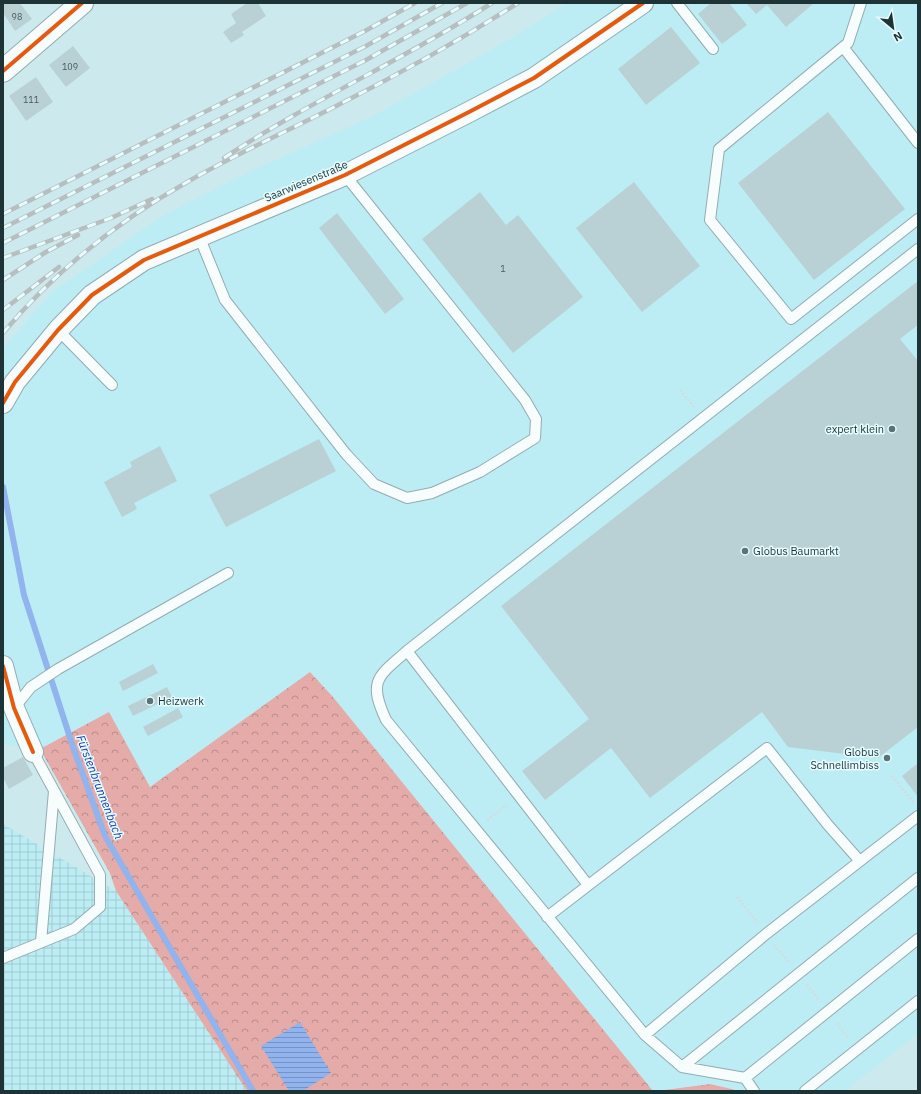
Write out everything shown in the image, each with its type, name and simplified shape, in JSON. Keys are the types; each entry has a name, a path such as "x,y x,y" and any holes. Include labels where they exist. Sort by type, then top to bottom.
{"street":[{"path":"3,71 82,3"},
{"name":"Saarwiesenstraße","path":"3,403 15,382 58,330 92,295 144,260 345,175 534,78 643,3"},
{"path":"3,666 14,708 33,752"}],"lane":[{"path":"677,3 713,49"},
{"path":"861,3 848,43 719,149 710,220 791,319 918,219"},
{"path":"844,47 918,143"},
{"path":"199,236 225,300 346,454 374,484 407,498 432,493 480,472 535,438 536,420 525,400 345,175"},
{"path":"754,1091 745,1078 682,1067 645,1035 386,720 379,705 376,693 377,682 384,672 407,651 704,419 918,249"},
{"path":"58,330 112,385"},
{"path":"14,708 31,686 58,669 228,574"},
{"path":"407,651 588,885"},
{"path":"547,917 768,748 828,825 859,860"},
{"path":"3,958 74,929 100,907 100,875 33,752"},
{"path":"41,942 54,791"},
{"path":"645,1035 766,934 859,860 918,816"},
{"path":"682,1067 918,878"},
{"path":"745,1078 918,939"},
{"path":"805,1091 918,1001"}],"path":[{"path":"680,390 704,419"},
{"path":"892,776 918,808"},
{"path":"475,829 519,796"}],"shaded area":[{"path":"567,3 918,3 918,1034 845,1091 740,1091 710,1084 653,1091 333,697 311,672 150,787 109,712 40,749 3,744 3,348 53,291 164,215 251,171 373,116 505,42"},
{"path":"3,824 116,891 247,1091 3,1091"}],"green space":[{"path":"310,672 333,697 653,1091 247,1091 116,891 110,873 40,749 109,712 150,787"},
{"path":"710,1084 740,1091 657,1091"}],"water":[{"path":"300,1022 331,1073 303,1091 289,1091 261,1046"}],"building":[{"path":"3,3 20,3 32,19 15,31 3,13"},
{"path":"247,3 258,3 266,16 242,32 244,35 231,43 223,32 236,23 231,14"},
{"path":"711,3 729,3 747,25 722,44 698,14"},
{"path":"746,3 813,4 786,27 767,5 756,14"},
{"path":"671,27 700,63 646,105 618,69"},
{"path":"73,46 90,68 66,87 49,65"},
{"path":"36,77 53,102 26,121 9,96"},
{"path":"828,112 905,209 814,280 738,183"},
{"path":"634,182 700,266 642,312 576,228"},
{"path":"480,192 506,225 518,215 583,297 513,353 422,239"},
{"path":"337,213 404,299 385,314 319,228"},
{"name":"Globus Baumarkt","path":"918,281 918,325 900,339 918,361 918,727 878,758 788,747 762,712 650,798 611,748 545,800 522,771 589,719 501,606"},
{"path":"319,439 336,471 226,527 209,495"},
{"path":"160,446 177,481 134,503 137,509 122,517 104,482 132,467 130,462"},
{"name":"Heizwerk","path":"153,664 158,673 123,691 119,682"},
{"name":"Heizwerk","path":"167,687 172,697 133,716 128,706"},
{"path":"178,708 183,717 148,736 143,727"},
{"path":"23,757 33,775 9,789 3,778 3,768"},
{"path":"918,763 918,797 902,776"}],"waterway":[{"name":"Fürstenbrunnenbach","path":"3,487 24,595 73,747 105,836 253,1091"}],"railway":[{"path":"3,214 365,31 415,3"},
{"path":"3,228 366,46 442,3"},
{"path":"3,243 366,60 467,3"},
{"path":"224,158 257,137 426,43 492,3"},
{"path":"3,333 23,310 66,268 113,230 163,196 226,161 321,114 408,68 518,3"},
{"path":"3,258 111,218 152,199"},
{"path":"3,280 46,252 78,235"},
{"path":"3,310 59,267"}],"cycle path":[{"path":"3,71 82,3"},
{"path":"3,403 15,382 58,330 92,295 144,260 345,175 469,112 534,78 643,3"},
{"path":"3,666 14,708 33,752"}],"place":[{"name":"expert klein","path":"892,429"},
{"name":"Globus Baumarkt","path":"745,551"},
{"name":"Heizwerk","path":"150,701"},
{"name":"Globus Schnellimbiss","path":"887,758"}]}
